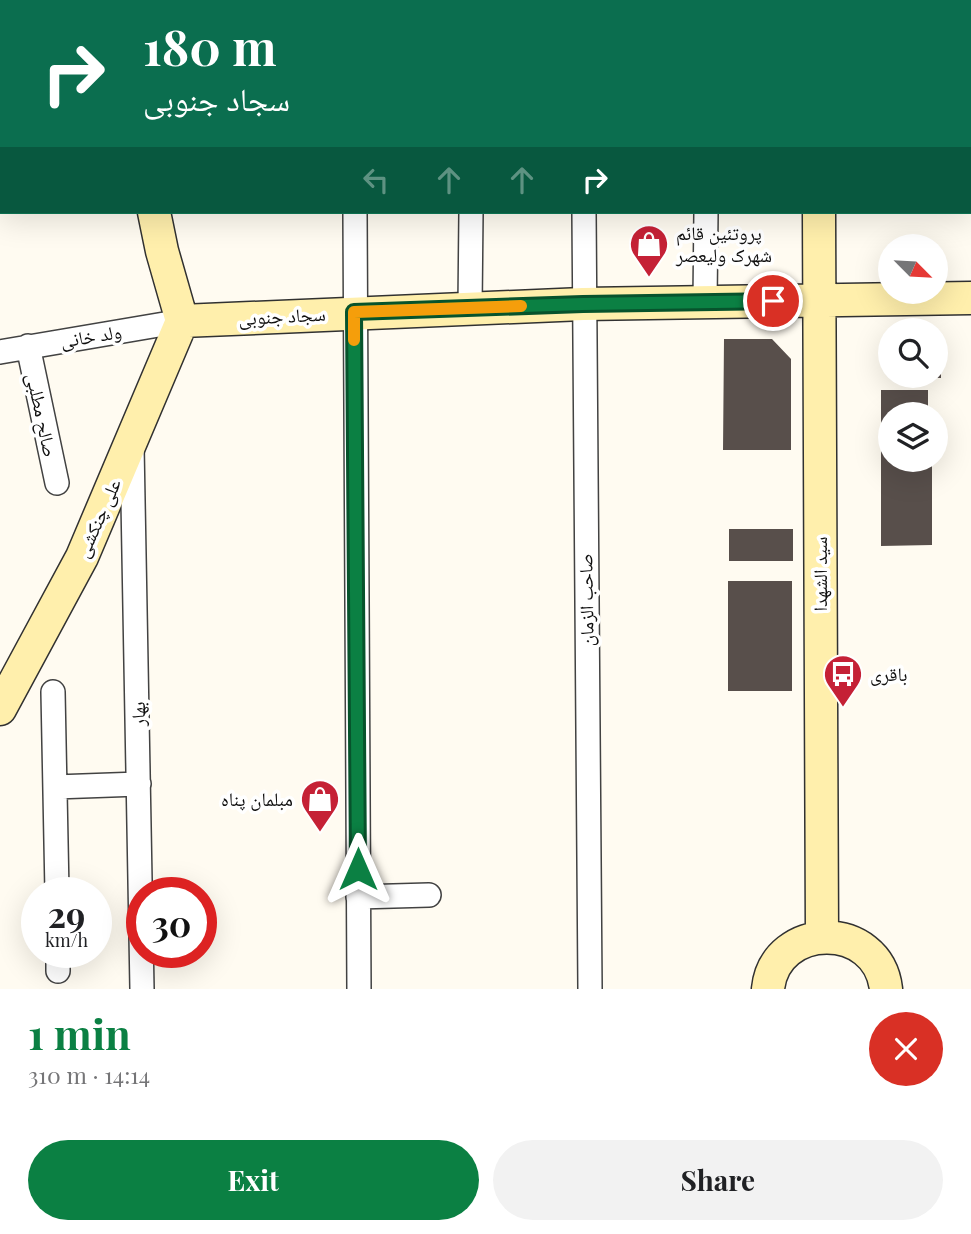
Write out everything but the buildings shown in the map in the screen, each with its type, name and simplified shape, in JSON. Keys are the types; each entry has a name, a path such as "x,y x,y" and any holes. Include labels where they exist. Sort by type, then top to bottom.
{"street":[{"path":"153,214 182,321"},
{"path":"355,214 359,989"},
{"path":"470,308 471,214"},
{"name":"صاحب الزمان","path":"584,214 590,989"},
{"path":"705,302 706,214"},
{"name":"سید الشهدا","path":"819,214 822,936"},
{"name":"سجاد جنوبی","path":"182,321 583,304 971,298"},
{"name":"ولد خانی","path":"0,352 182,321"},
{"name":"علی چنکشی","path":"0,709 82,557 182,321"},
{"name":"صالح مطلبی","path":"28,346 57,483"},
{"name":"بهار","path":"132,440 142,989"},
{"path":"53,692 57,877"},
{"path":"55,787 139,784"},
{"path":"358,897 429,895"},
{"path":"768,989 776,965 788,951 804,941 822,936 843,938 861,946 876,961 887,989"}],"slow traffic":[{"path":"354,340 354,312 521,306"}],"place":[{"name":"پروتئین قائم شهرک ولیعصر","path":"649,278"},
{"name":"باقری","path":"843,708"},
{"name":"مبلمان پناه","path":"320,833"}],"route":[{"path":"358,869 354,312 773,301"}]}
